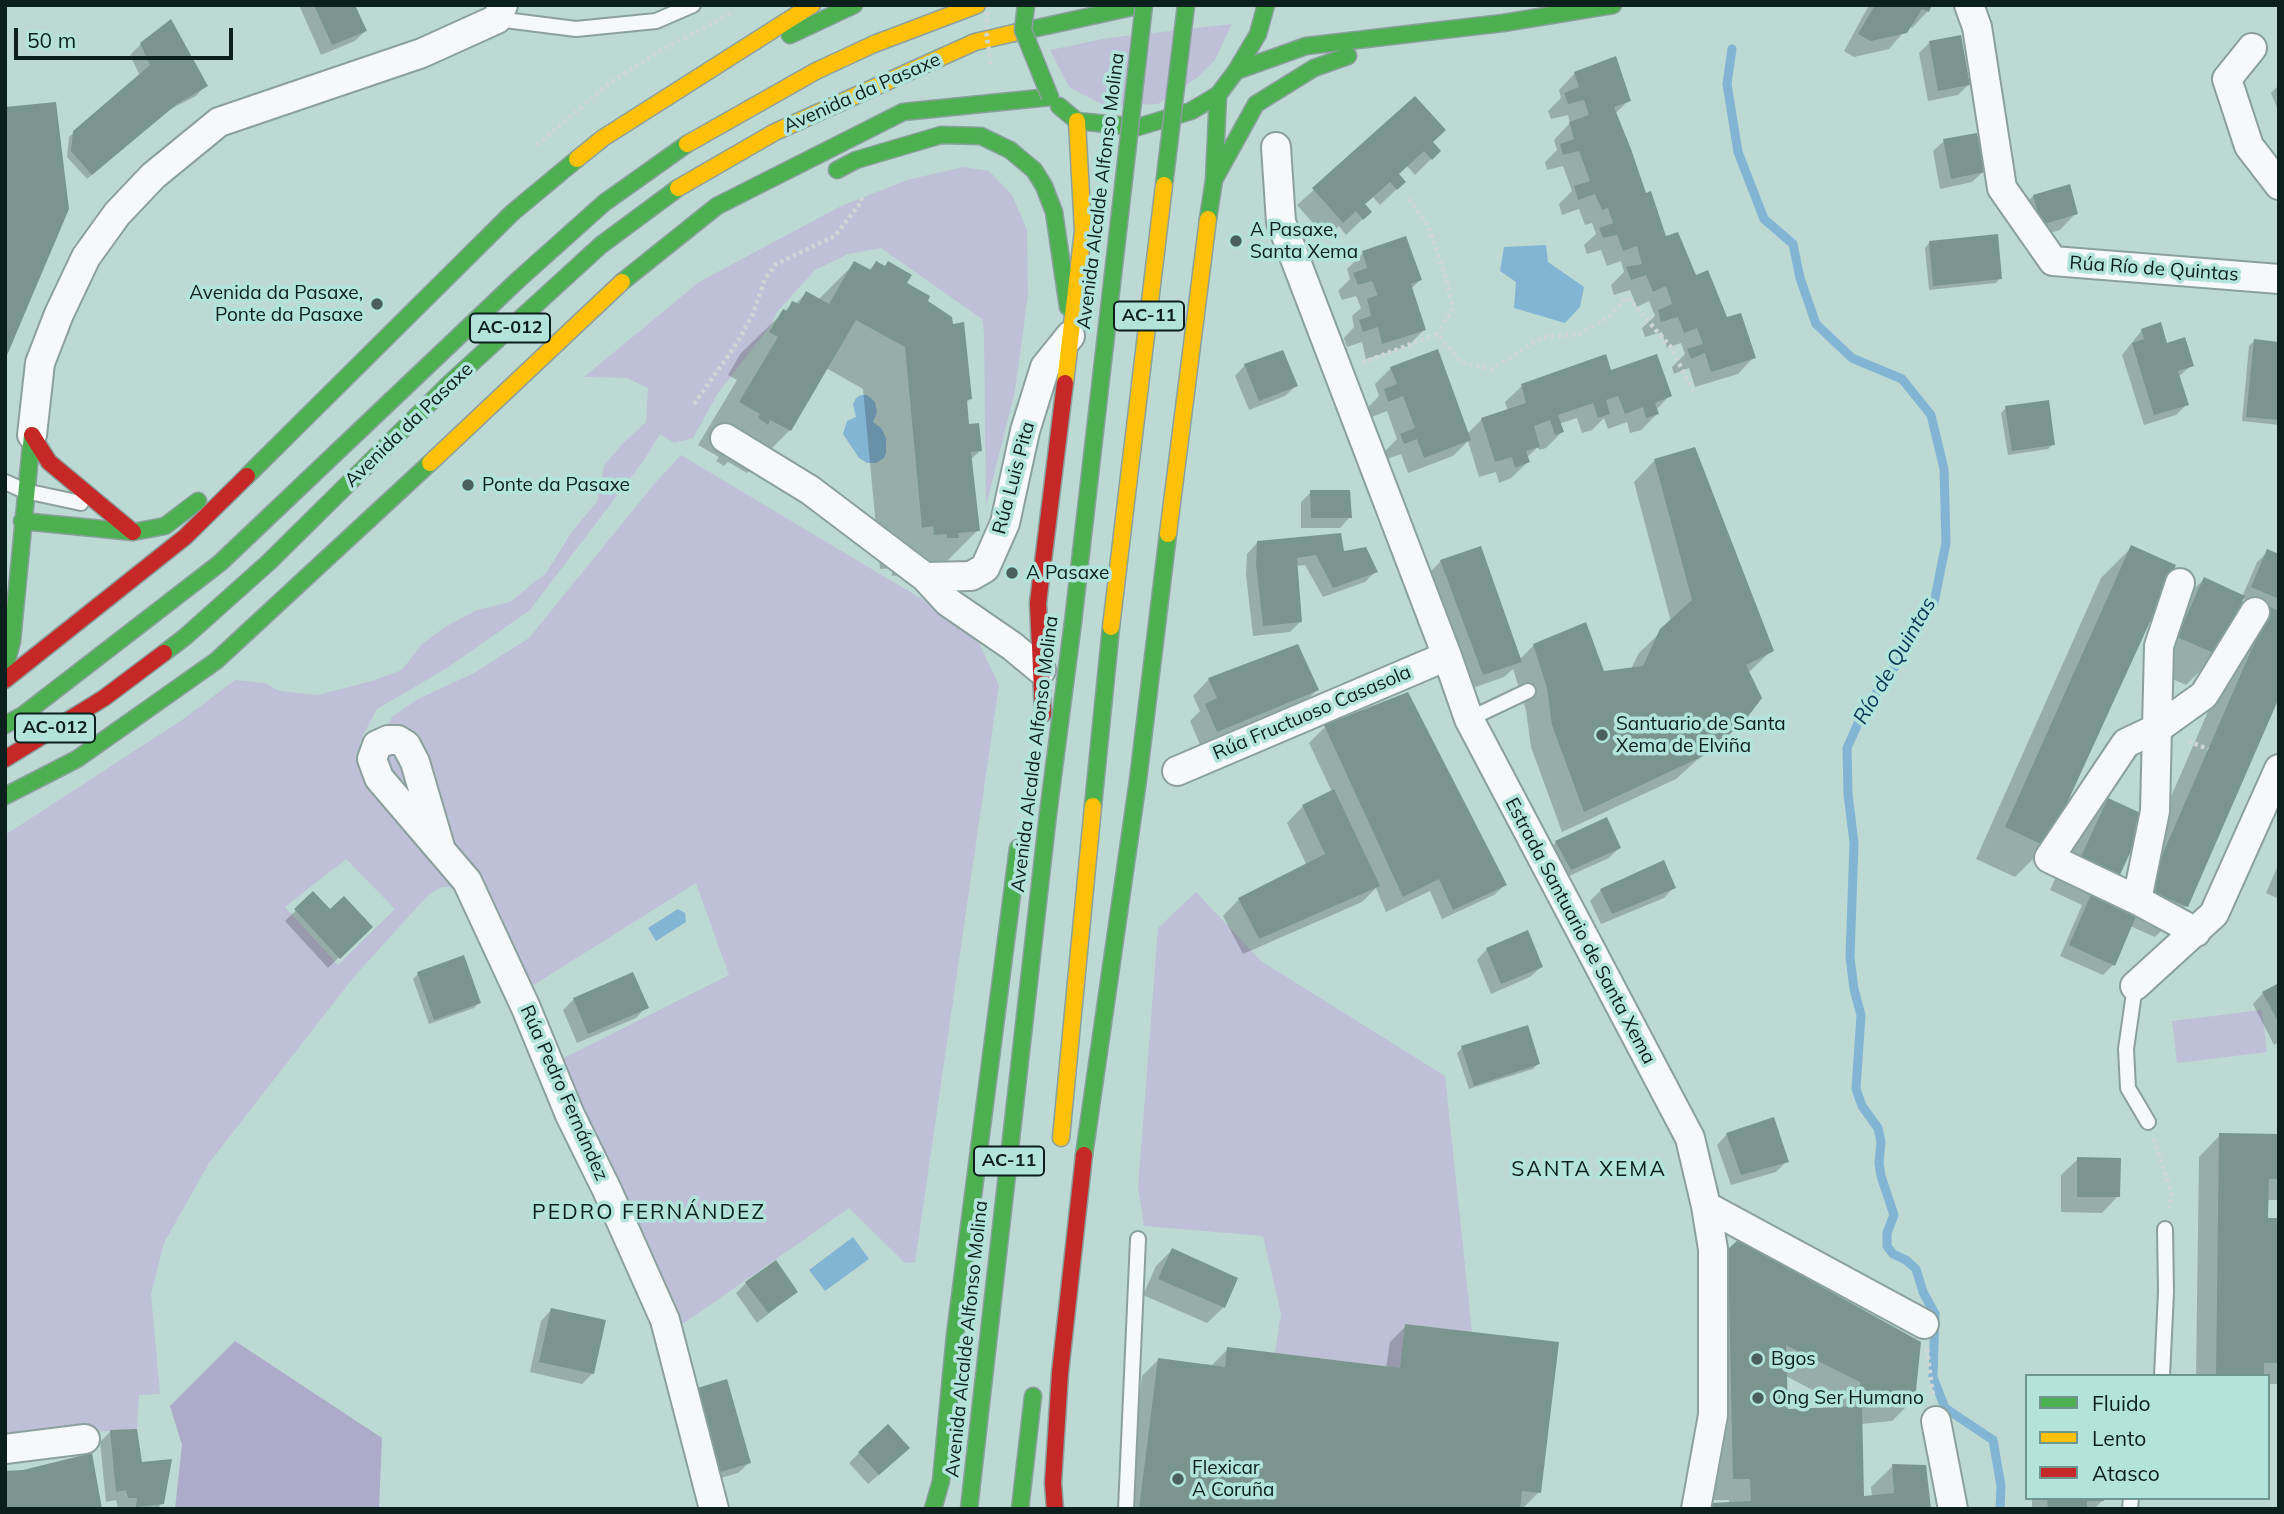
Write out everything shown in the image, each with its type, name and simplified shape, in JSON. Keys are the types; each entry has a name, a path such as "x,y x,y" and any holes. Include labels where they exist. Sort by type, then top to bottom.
{"main road":[{"path":"5,680 185,537 512,213 603,138 812,5"},
{"path":"721,64 817,24 854,5"},
{"name":"Avenida da Pasaxe","path":"5,726 23,715 220,563 518,280 604,203 693,140 816,71 874,44 977,5"},
{"path":"1026,5 1023,30 1050,97 1077,121 1138,127 1191,111 1218,95 1258,34 1266,5"},
{"name":"Avenida da Pasaxe","path":"5,759 104,698 185,637 269,562 450,383 601,245 684,184 775,132 975,42 1143,5"},
{"name":"Avenida Alcalde Alfonso Molina","path":"969,1509 1143,5"},
{"name":"AC-11","path":"1095,955 1060,1158 1111,627 1186,5"},
{"path":"1236,71 1306,46 1503,23 1614,5"},
{"path":"1214,180 1256,104 1314,68 1416,32"},
{"name":"AC-11","path":"1169,519 1200,266 1214,180 1218,95"},
{"name":"AC-012","path":"5,796 76,759 216,661 390,501 610,292 717,206 903,112 1050,97"},
{"path":"1048,814 1038,603 1083,231 1077,121"},
{"path":"824,176 856,160 941,135 981,136 1010,150 1034,170 1044,186 1054,212 1072,333"},
{"path":"610,292 701,240"},
{"path":"22,521 133,532 165,526 205,495 402,322"},
{"path":"5,668 12,641 32,435"},
{"path":"32,435 49,462 133,532"},
{"path":"1104,900 1169,519"},
{"path":"1055,1509 1052,1483 1060,1373 1085,1144 1139,780 1169,519"},
{"path":"1034,725 1041,670"},
{"name":"AC-11","path":"981,1140 1020,836"},
{"path":"933,1509 941,1481 955,1335 981,1140 1006,1021 1039,897"},
{"path":"1020,1509 1035,1374"}],"street":[{"name":"Rúa Río de Quintas","path":"1969,5 1978,27 2001,188 2053,261 2279,279"},
{"path":"32,435 40,363 59,313 86,257 117,214 153,176 219,122 422,53 500,12"},
{"path":"2252,48 2227,79 2249,146 2279,185"},
{"name":"Estrada Santuario de Santa Xema","path":"1276,147 1282,222 1469,719 1690,1138 1713,1248 1713,1415 1696,1509"},
{"name":"Rúa Luis Pita","path":"925,577 971,576 985,568 1004,523 1026,431 1045,368 1072,333"},
{"path":"725,438 810,490 925,577 948,602 1012,646 1041,670"},
{"path":"2137,900 2155,811 2159,646 2180,583"},
{"path":"2196,932 2049,858 2126,743 2158,728 2204,695 2255,611"},
{"name":"Rúa Fructuoso Casasola","path":"1177,771 1447,656"},
{"path":"2135,986 2214,914 2279,769"},
{"name":"Rúa Pedro Fernández","path":"440,847 467,881 527,1008 570,1115 607,1189 665,1320 714,1509"},
{"path":"1706,1206 1923,1324"},
{"path":"1936,1422 1953,1509"},
{"path":"5,1449 85,1439"}],"lane":[{"path":"500,12 576,29 656,21 693,5"},
{"path":"5,482 26,491 103,507"},
{"path":"5,529 22,521"},
{"path":"1469,719 1528,691"},
{"path":"2135,986 2126,1049 2128,1088 2148,1122"},
{"path":"2162,1374 2166,1292 2165,1229"},
{"path":"1126,1509 1138,1239"}],"path":[{"path":"694,404 737,343 752,316 765,279 776,264 835,236 862,201 861,195 849,198 843,196 824,176"},
{"path":"1339,373 1437,334 1453,308 1428,225 1409,199"},
{"path":"1437,334 1461,362 1491,369 1543,337 1580,334 1612,315 1627,296 1670,346 1696,396"},
{"path":"2148,1122 2172,1195 2165,1229"},
{"path":"1923,1324 1936,1422"}],"shaded area":[{"path":"1232,24 1215,60 1198,77 1158,104 1105,106 1069,87 1050,50 1108,38"},
{"path":"963,167 989,171 1012,195 1027,230 1028,295 1015,391 986,506 982,319 881,248 848,254 815,270 777,312 771,325 718,393 693,438 674,443 660,434 644,460 530,610 447,668 377,709 360,741 364,774 456,887 442,887 428,895 353,978 209,1163 164,1243 151,1294 160,1394 139,1395 137,1429 5,1438 5,835 182,720 235,680 265,683 279,691 318,695 372,681 402,670 422,644 445,627 477,610 510,602 546,573 573,530 597,502 604,466 621,445 646,422 648,388 627,378 584,377 699,282 841,206 907,180","holes":["346,859 395,909 338,965 285,907"]},
{"path":"1546,245 1548,262 1584,287 1580,307 1565,323 1514,308 1516,282 1500,271 1504,247"},
{"path":"861,395 867,395 875,402 877,412 873,422 881,428 886,438 884,458 876,463 867,463 859,458 843,434 847,421 856,417 853,404"},
{"path":"681,455 972,629 999,685 915,1262 905,1263 849,1208 677,1328 560,1060 729,975 696,883 532,986 485,886 389,776 383,733 393,716 418,699 474,673 529,638 655,483"},
{"path":"1196,892 1261,961 1445,1076 1472,1332 1405,1324 1400,1368 1275,1353 1281,1314 1263,1236 1144,1226 1138,1187 1158,928"},
{"path":"678,909 685,913 686,922 656,941 648,928"},
{"path":"2262,1010 2267,1052 2177,1063 2172,1021"},
{"path":"853,1237 869,1259 825,1291 809,1270"},
{"path":"235,1341 382,1438 379,1509 175,1509 182,1445 170,1406"}],"building":[{"path":"314,5 355,5 367,31 332,45"},
{"path":"1875,5 1932,5 1929,12 1922,9 1907,33 1871,41 1858,34"},
{"path":"171,19 208,86 177,104 92,175 71,151 73,131 150,65 140,43"},
{"path":"1961,35 1970,85 1938,91 1929,41"},
{"path":"1616,56 1631,101 1614,107 1646,193 1651,191 1666,236 1678,232 1696,275 1708,270 1727,317 1741,313 1756,358 1711,372 1705,353 1691,359 1687,349 1703,344 1697,328 1684,333 1678,317 1661,322 1658,310 1672,304 1666,286 1653,292 1646,275 1631,280 1626,267 1642,264 1637,246 1623,251 1617,235 1603,238 1599,228 1613,223 1608,208 1602,210 1595,194 1578,200 1574,186 1590,181 1579,151 1563,155 1560,144 1574,139 1569,122 1589,115 1584,100 1568,104 1564,93 1579,87 1574,72"},
{"path":"1415,96 1446,130 1433,142 1441,151 1432,160 1424,151 1399,174 1406,182 1397,190 1390,182 1365,204 1372,212 1363,220 1356,211 1343,223 1312,188"},
{"path":"56,102 69,209 5,360 5,107"},
{"path":"1977,133 1985,172 1951,179 1943,139"},
{"path":"2070,184 2078,214 2041,225 2033,195"},
{"path":"1998,234 2002,279 1933,286 1929,241"},
{"path":"1406,236 1422,280 1411,284 1426,330 1382,344 1378,327 1363,332 1359,320 1371,316 1367,299 1378,295 1372,281 1358,285 1353,273 1367,268 1362,251"},
{"path":"854,261 871,270 876,261 885,266 888,261 912,275 907,283 930,296 928,301 952,317 953,324 964,322 972,399 967,400 969,424 979,423 982,451 971,452 980,531 958,533 959,538 947,538 947,534 934,535 933,526 922,528 905,347 856,320 791,431 770,420 768,425 758,418 760,414 739,402 778,337 769,332 783,309 787,311 792,301 799,304 806,291 829,304"},
{"path":"2161,322 2167,343 2185,337 2194,366 2178,371 2189,405 2154,415 2132,343 2144,339 2141,329"},
{"path":"2254,339 2279,342 2279,420 2246,417"},
{"path":"1438,349 1471,440 1424,458 1417,439 1404,444 1400,434 1415,428 1403,396 1388,402 1384,389 1397,384 1390,367"},
{"path":"1283,350 1298,386 1259,401 1244,364"},
{"path":"1606,354 1611,370 1657,354 1672,396 1655,403 1659,414 1646,418 1643,407 1625,414 1618,396 1606,400 1610,414 1598,418 1593,403 1558,415 1564,432 1555,435 1550,420 1534,426 1540,447 1526,451 1530,462 1515,468 1512,457 1495,462 1481,418 1526,403 1521,384"},
{"path":"2049,400 2055,445 2012,451 2005,406"},
{"path":"1695,447 1774,651 1746,665 1762,698 1740,727 1699,758 1584,812 1552,725 1547,688 1533,644 1586,622 1604,671 1643,666 1660,629 1692,600 1654,459"},
{"path":"1310,490 1350,490 1352,518 1311,518"},
{"path":"1341,533 1344,551 1366,547 1378,572 1333,588 1316,555 1297,558 1302,622 1263,626 1256,564 1257,541"},
{"path":"2131,545 2176,565 2047,847 2005,827"},
{"path":"1481,546 1522,662 1483,675 1440,560"},
{"path":"2267,549 2279,554 2279,599 2251,587"},
{"path":"2204,577 2245,596 2218,655 2177,637"},
{"path":"2270,607 2279,611 2279,698 2188,907 2147,890"},
{"path":"1298,644 1319,690 1217,732 1205,704 1217,698 1208,678"},
{"path":"1408,692 1507,885 1453,910 1439,879 1403,897 1324,725"},
{"path":"1334,789 1380,886 1259,939 1238,898 1325,854 1302,805"},
{"path":"2108,798 2147,816 2119,877 2080,859"},
{"path":"1607,817 1621,848 1571,870 1555,841"},
{"path":"1664,860 1676,888 1612,914 1600,889"},
{"path":"2093,890 2139,909 2115,966 2069,945"},
{"path":"313,891 330,909 344,896 373,927 340,959 294,909"},
{"path":"1528,930 1543,967 1501,984 1486,948"},
{"path":"464,955 481,1003 434,1020 417,972"},
{"path":"633,972 649,1008 588,1034 573,998"},
{"path":"2279,983 2279,1023 2262,992"},
{"path":"1528,1025 1540,1064 1474,1086 1461,1046"},
{"path":"1774,1117 1789,1162 1741,1175 1726,1133"},
{"path":"2219,1133 2279,1134 2279,1179 2269,1179 2268,1218 2279,1218 2279,1363 2264,1363 2264,1374 2216,1374"},
{"path":"2077,1157 2121,1158 2120,1197 2077,1197"},
{"path":"1738,1240 1921,1342 1915,1400 1862,1406 1864,1496 1894,1493 1892,1464 1926,1465 1931,1509 1712,1509 1712,1503 1751,1501 1750,1479 1733,1479 1728,1249","holes":["1786,1345 1860,1382 1862,1406 1788,1409"]},
{"path":"1172,1248 1238,1278 1225,1308 1158,1279"},
{"path":"776,1260 798,1292 768,1313 745,1282"},
{"path":"551,1308 606,1320 594,1374 539,1362"},
{"path":"1405,1324 1559,1342 1541,1493 1522,1491 1520,1509 1139,1509 1158,1358 1225,1367 1227,1347 1400,1368"},
{"path":"727,1379 751,1463 717,1473 694,1389"},
{"path":"888,1424 910,1448 879,1475 858,1452"},
{"path":"137,1429 142,1462 172,1459 164,1504 136,1507 137,1498 128,1498 126,1490 116,1492 110,1430"},
{"path":"92,1453 102,1509 5,1509 5,1471 23,1470"},
{"path":"2047,1500 2104,1500 2087,1501 2087,1509 2048,1509"}],"waterway":[{"name":"Río de Quintas","path":"1732,49 1727,84 1738,152 1764,219 1793,244 1800,278 1816,324 1852,358 1902,379 1931,415 1944,469 1946,543 1934,603 1901,658 1863,712 1847,748 1848,794 1854,843 1850,957 1861,1015 1856,1089 1862,1106 1878,1128 1881,1142 1881,1176 1894,1215 1887,1233 1887,1246 1893,1254 1916,1269 1923,1292 1935,1314 1933,1377 1945,1408 1993,1440 2001,1486 2000,1509"}],"traffic: fast":[{"path":"790,35 854,5"},
{"path":"1026,5 1023,30 1050,97"},
{"path":"1014,33 1142,5"},
{"path":"1073,622 1144,5"},
{"path":"1164,185 1186,5"},
{"path":"1059,106 1077,121 1138,127 1191,111 1218,95 1236,71 1258,34 1266,5"},
{"path":"1236,71 1306,46 1503,23 1613,5"},
{"path":"1214,180 1256,104 1314,68 1348,56"},
{"path":"1208,219 1214,180 1218,95"},
{"path":"622,282 717,206 903,112 1050,97"},
{"path":"837,170 856,160 941,135 981,136 1010,150 1034,170 1044,186 1054,212 1068,307"},
{"path":"5,725 23,715 220,563 518,280 604,203 687,144"},
{"path":"247,476 512,213 577,159"},
{"path":"164,653 269,562 450,383 601,245 678,188"},
{"path":"5,668 12,641 32,435"},
{"path":"5,796 77,759 216,661 430,463"},
{"path":"22,521 133,532 165,526 198,501"},
{"path":"1084,1155 1138,780 1168,534"},
{"path":"969,1509 1048,814 1073,622"},
{"path":"1093,806 1111,627"},
{"path":"933,1509 941,1481 955,1335 1018,848"},
{"path":"1020,1509 1033,1396"}],"traffic: slow":[{"path":"577,159 603,138 812,5"},
{"path":"687,144 816,71 874,44 977,5"},
{"path":"678,188 775,132 975,42 1014,33"},
{"path":"1065,383 1083,231 1077,121"},
{"path":"1111,627 1164,185"},
{"path":"1168,534 1208,219"},
{"path":"430,463 622,282"},
{"path":"1061,1138 1093,806"}],"traffic: jam":[{"path":"1043,714 1038,603 1065,383"},
{"path":"32,435 49,462 133,532"},
{"path":"5,680 185,537 247,476"},
{"path":"5,759 104,698 164,653"},
{"path":"1055,1509 1053,1483 1060,1373 1084,1155"}],"place":[{"name":"A Pasaxe, Santa Xema","path":"1236,241"},
{"name":"Avenida da Pasaxe, Ponte da Pasaxe","path":"377,304"},
{"name":"Ponte da Pasaxe","path":"468,485"},
{"name":"A Pasaxe","path":"1012,573"},
{"name":"Santuario de Santa Xema de Elviña","path":"1602,735"},
{"name":"Bgos","path":"1757,1359"},
{"name":"Ong Ser Humano","path":"1758,1398"},
{"name":"Flexicar A Coruña","path":"1178,1479"}],"district":[{"name":"SANTA XEMA","path":"1589,1170"},
{"name":"PEDRO FERNÁNDEZ","path":"649,1213"}]}
